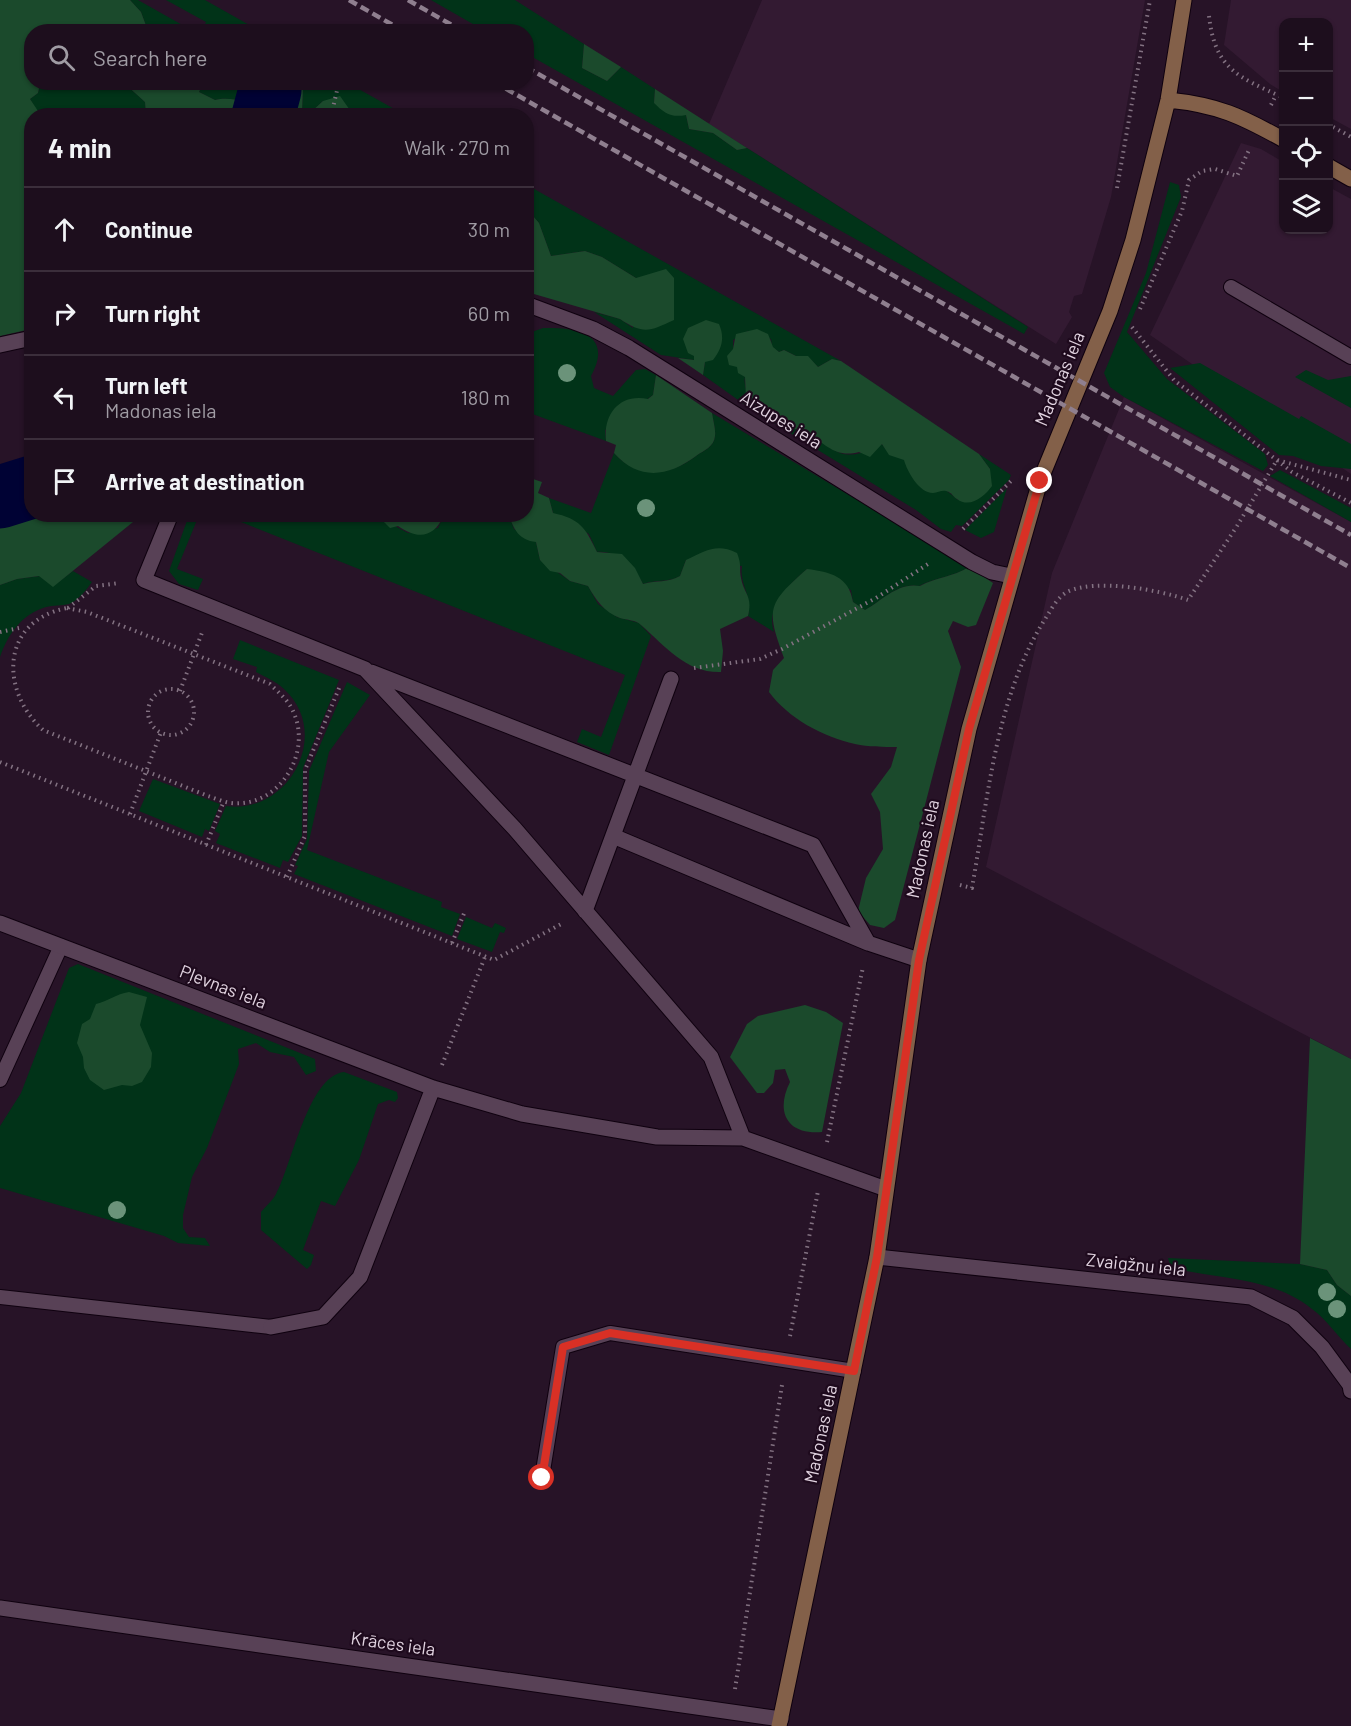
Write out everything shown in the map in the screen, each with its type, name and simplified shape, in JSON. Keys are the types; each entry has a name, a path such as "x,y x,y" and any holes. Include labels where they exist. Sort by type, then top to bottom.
{"main road":[{"name":"Madonas iela","path":"780,1722 877,1257 919,960 969,729 1011,576 1049,454 1110,311 1132,240 1168,100 1184,0"},
{"path":"1168,100 1205,104 1279,137"},
{"path":"1333,168 1351,179"}],"street":[{"name":"Aizupes iela","path":"534,310 593,329 628,348 950,548 992,572 1011,576"},
{"path":"0,345 24,340"},
{"path":"168,522 144,580 634,777 813,845 868,943"},
{"path":"365,669 514,829 711,1058 742,1138"},
{"path":"585,911 670,679"},
{"path":"613,836 868,943 919,960"},
{"name":"Pļevnas iela","path":"0,923 433,1088 522,1114 645,1135 742,1138 886,1188"},
{"path":"271,1327 323,1317 360,1276 433,1088"},
{"name":"Zvaigžņu iela","path":"877,1257 1251,1298 1293,1318 1322,1347 1351,1385 1351,1390"},
{"name":"Krāces iela","path":"0,1608 731,1712 780,1722"}],"lane":[{"path":"1232,287 1351,357"},
{"path":"0,1080 61,946"},
{"path":"0,1297 271,1327"},
{"path":"542,1478 563,1347 610,1333 854,1371"}],"path":[{"path":"1116,196 1150,0"},
{"path":"1209,6 1214,44 1224,63 1239,77 1279,96"},
{"path":"333,108 337,90"},
{"path":"1276,95 1237,176 1215,169 1202,171 1189,180 1182,211 1131,329 1174,380 1292,472 1351,503"},
{"path":"1332,126 1351,137"},
{"path":"1277,460 1351,480"},
{"path":"936,879 972,888 999,736 1028,644 1056,602 1064,593 1076,588 1120,587 1161,590 1188,600 1277,460"},
{"path":"966,537 958,533 1018,475 1015,486"},
{"path":"670,679 694,668 760,659 782,650 876,598 950,548"},
{"path":"0,632 23,627 50,612 67,608 96,586 144,580"},
{"path":"180,691 211,607"},
{"path":"24,719 43,730 224,801 252,801 269,794 284,781 293,766 299,748 298,728 292,709 270,684 87,612 67,608"},
{"path":"12,640 23,627"},
{"path":"287,878 305,836 305,770 350,663"},
{"path":"171,688 180,691 188,694 195,712 187,730 170,736 153,729 146,712 153,695 171,688"},
{"path":"130,814 161,732"},
{"path":"0,762 494,960 585,911"},
{"path":"206,845 224,801"},
{"path":"452,944 465,911"},
{"path":"433,1088 485,957"},
{"path":"731,1712 786,1359"}],"shaded area":[{"path":"762,0 1145,0 1111,197 1082,294 1074,296 1069,312 1072,317 1056,344 709,124"},
{"path":"1231,0 1351,0 1351,129 1333,119 1333,18 1279,18 1279,90 1224,45"},
{"path":"1241,143 1261,149 1279,160 1279,234 1333,234 1333,189 1351,199 1351,474 1150,335"},
{"path":"1124,397 1351,522 1351,1059 986,867 1052,573"}],"green space":[{"path":"0,0 130,0 141,12 145,24 24,24 24,90 39,90 30,99 36,108 24,108 24,331 0,336"},
{"path":"130,0 138,0 181,24 145,24 141,12"},
{"path":"166,0 205,0 248,24 205,24 206,22"},
{"path":"431,0 515,0 584,44 582,68 607,81 621,67 655,89 654,103 686,115 689,129 713,133 737,150 747,148 1028,327 1024,334 534,58 534,24 473,24"},
{"path":"584,44 621,67 607,81 582,68"},
{"path":"655,89 747,148 737,150 713,133 689,129 686,115 668,114 654,103"},
{"path":"39,90 132,90 145,102 145,108 35,108 30,99"},
{"path":"132,90 200,90 199,92 215,100 255,100 261,90 303,90 302,108 145,108 145,102"},
{"path":"200,90 261,90 255,100 245,101 215,100 199,92"},
{"path":"303,90 360,90 393,108 340,108 323,101 315,108 302,108"},
{"path":"340,96 348,108 315,108 323,101"},
{"path":"1170,182 1179,185 1181,197 1127,332 1167,379 1265,454 1268,465 1263,471 1124,397 1110,387 1104,373 1146,273"},
{"path":"534,189 841,361 832,359 818,367 808,357 796,356 784,350 779,352 772,347 771,339 748,331 733,340 736,360 745,377 748,407 703,375 705,362 694,356 694,360 661,355 594,312 620,319 633,328 636,278 602,257 585,251 551,256 539,223 534,217"},
{"path":"534,217 539,223 551,256 585,251 602,257 636,278 666,269 674,278 674,320 647,330 620,319 534,294"},
{"path":"706,320 719,324 722,338 719,351 713,360 705,362 703,375 678,358 694,360 694,356 688,353 683,339 688,328"},
{"path":"543,328 568,329 588,336 595,342 598,351 597,362 591,376 594,388 613,396 636,370 645,369 656,375 653,395 605,430 606,441 534,415 534,331"},
{"path":"757,329 768,334 773,347 779,352 784,350 796,356 808,356 818,367 832,359 841,361 979,454 990,469 992,486 977,500 967,503 946,491 928,492 914,481 904,460 889,455 882,444 870,457 859,452 838,452 805,431 790,427 783,420 768,419 756,414 748,407 750,400 746,399 745,377 738,373 737,367 729,365 727,356 733,349 736,334"},
{"path":"1200,363 1299,419 1301,416 1351,444 1351,469 1321,466 1293,456 1279,455 1170,368"},
{"path":"1306,370 1328,380 1351,376 1351,408 1295,377"},
{"path":"656,375 712,413 715,434 711,446 685,463 664,472 654,473 633,468 624,462 614,453 616,445 606,441 606,431 607,422 615,408 629,399 648,399 653,395"},
{"path":"712,413 969,567 919,586 911,585 897,589 865,610 853,602 851,590 807,569 793,582 776,605 772,623 774,632 748,616 749,602 742,579 742,566 686,560 680,576 671,580 643,584 624,561 612,554 597,552 589,534 553,513 549,498 591,513 614,453 623,461 643,471 665,471 686,463 713,443 715,434"},
{"path":"783,420 790,427 808,433 842,454 858,454 882,444 890,453 904,459 958,500 990,469 979,454 1011,475 1009,480 962,526 956,525 951,532 941,529 916,510 772,422"},
{"path":"1280,470 1351,508 1351,522 1270,476"},
{"path":"24,472 24,522 133,522 53,587 39,576 17,579 0,585 0,480"},
{"path":"534,479 542,482 538,493 549,498 553,513 570,518 581,525 597,552 622,554 635,568 643,584 671,580 680,576 686,560 705,551 717,548 737,553 742,584 749,599 749,609 748,616 720,629 723,651 721,672 697,668 687,663 668,650 639,623 620,618 605,609 588,586 570,581 560,573 550,571 540,560 536,542 521,537 512,522 534,522"},
{"path":"1007,488 994,532 981,538 965,530"},
{"path":"186,522 196,522 177,569 203,579 198,590 179,584 169,571"},
{"path":"241,522 387,522 408,533 438,528 441,522 512,522 514,529 536,542 540,560 570,581 588,586 598,604 617,617 639,623 651,636 609,755 577,742 582,729 601,737 625,675"},
{"path":"384,522 440,522 430,532 419,535 398,526 390,528"},
{"path":"969,567 993,583 976,625 968,627 953,621 948,631 961,667 895,920 884,928 870,925 858,911 866,878 883,849 880,812 871,794 891,767 897,747 860,745 831,737 796,718 769,692 773,670 784,658 774,628 774,608 784,591 807,569 831,574 843,581 851,593 853,602 865,610 898,589 912,585 920,586"},
{"path":"73,571 92,582 85,591 69,604 37,610 23,620 7,640 0,657 0,585 17,579 40,576 53,586"},
{"path":"240,640 339,680 303,768 302,836 288,862 283,860 280,868 216,843 220,834 215,831 226,806 248,805 268,798 285,785 297,768 304,748 304,728 298,707 281,686 256,672 257,667 233,659"},
{"path":"347,682 370,695 329,752 307,850 442,902 441,907 460,914 452,936 294,874 298,866 295,865 307,839 309,771"},
{"path":"153,779 220,804 209,831 205,829 202,837 139,811"},
{"path":"466,917 492,928 495,923 506,928 504,933 500,932 492,952 457,939"},
{"path":"78,964 315,1059 316,1071 306,1075 294,1057 270,1052 256,1043 238,1049 239,1064 207,1148 192,1177 183,1215 183,1228 189,1237 205,1238 210,1246 178,1243 164,1236 0,1188 0,1126 21,1093 69,968"},
{"path":"129,992 147,997 140,1025 152,1053 151,1067 142,1082 132,1086 122,1085 104,1090 90,1080 77,1043 82,1024 90,1019 96,1004"},
{"path":"805,1005 826,1012 843,1023 822,1132 800,1130 787,1119 784,1103 790,1082 785,1069 775,1070 773,1083 764,1093 757,1093 730,1057 747,1024 758,1016"},
{"path":"1310,1038 1351,1059 1351,1296 1337,1285 1327,1270 1300,1264"},
{"path":"344,1072 397,1092 398,1098 395,1102 389,1100 378,1104 359,1160 335,1206 321,1201 303,1250 314,1255 307,1269 261,1230 261,1212 276,1194 302,1124 320,1089 331,1077"},
{"path":"1168,1258 1300,1264 1327,1270 1337,1285 1351,1296 1351,1349 1317,1313 1280,1291 1244,1281 1171,1268"}],"waterway":[{"path":"265,108 270,90"},
{"path":"0,497 24,490"}],"railway":[{"path":"349,0 391,24"},
{"path":"408,0 450,24"},
{"path":"534,72 1351,535"},
{"path":"508,90 1351,568"}],"route":[{"path":"542,1478 563,1347 610,1333 854,1371 877,1257 919,960 969,729 1040,481"}]}
